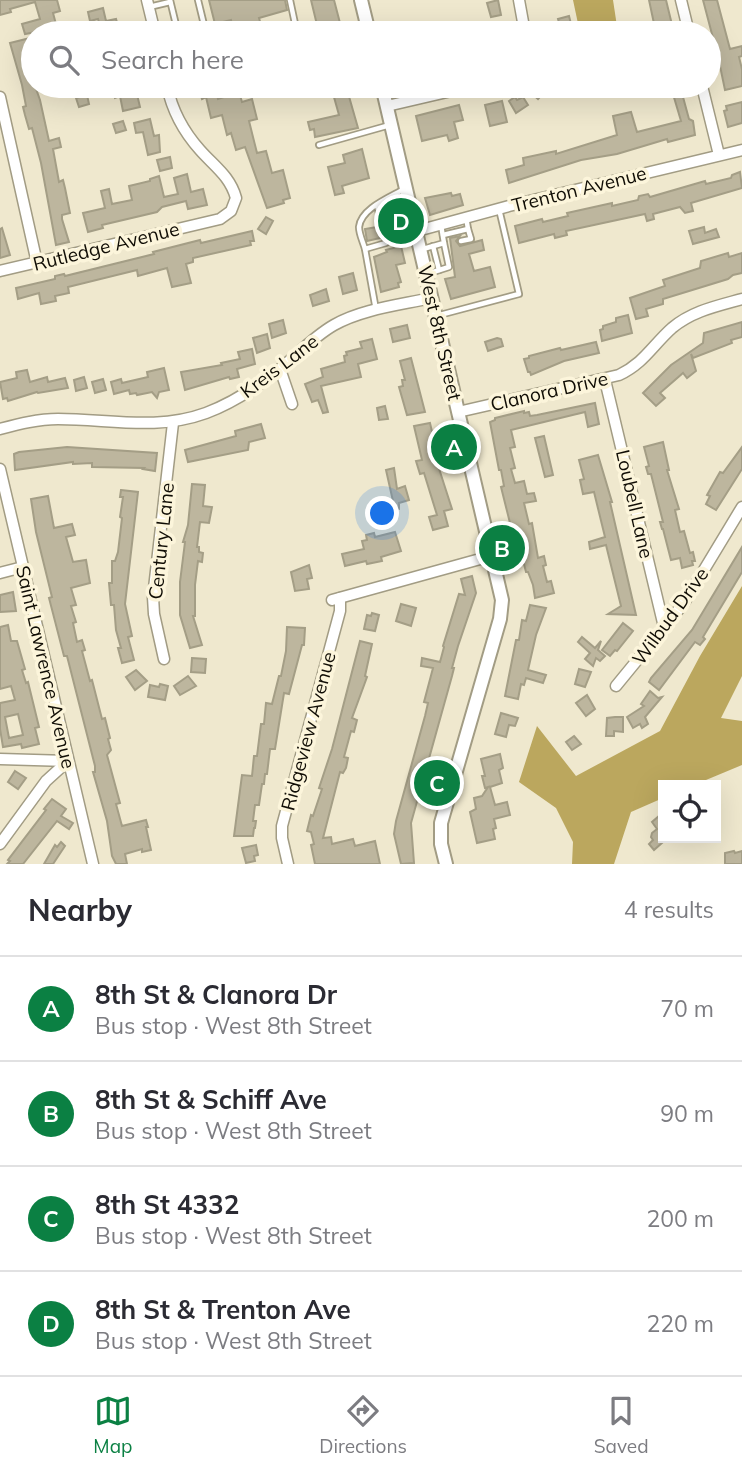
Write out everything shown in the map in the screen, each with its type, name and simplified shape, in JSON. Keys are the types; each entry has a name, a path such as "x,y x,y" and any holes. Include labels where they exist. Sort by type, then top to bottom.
{"street":[{"path":"361,0 366,21"},
{"path":"519,0 523,21"},
{"path":"681,0 687,21"},
{"path":"0,97 37,263"},
{"name":"Rutledge Avenue","path":"0,271 213,220 226,216 231,211 236,198 234,190 221,169 188,135 178,120 171,98"},
{"name":"West 8th Street","path":"385,98 416,231 427,248 432,272 431,298 435,317 502,600 441,823 441,844 446,864"},
{"path":"387,106 421,98"},
{"path":"705,98 719,155"},
{"name":"Trenton Avenue","path":"416,231 442,230 466,217 499,208 742,150"},
{"name":"Kreis Lane","path":"0,429 59,419 137,424 173,423 226,405 245,395 332,326 344,320 431,298"},
{"name":"Clanora Drive","path":"458,412 605,380 637,365 672,328 693,314 742,299"},
{"path":"280,369 292,404"},
{"name":"Loubell Lane","path":"605,380 664,627"},
{"name":"Century Lane","path":"164,659 153,597 173,423"},
{"name":"Saint Lawrence Avenue","path":"0,469 93,864"},
{"name":"Wilbud Drive","path":"616,686 684,603 742,508"},
{"name":"Ridgeview Avenue","path":"288,864 282,826 340,611 336,599 491,556"},
{"path":"0,573 23,567"},
{"path":"0,759 68,761"},
{"path":"0,844 46,781 68,761"}],"lane":[{"path":"198,0 203,21"},
{"path":"290,0 294,21"},
{"path":"148,4 170,1 175,21"},
{"path":"319,145 391,125"},
{"path":"376,311 359,229 363,216 406,188"},
{"path":"365,249 386,243 377,205"},
{"path":"435,317 519,295 499,208"},
{"path":"461,242 471,239 466,217"},
{"path":"432,272 449,267 447,244 442,230 468,229"},
{"path":"427,248 447,244"}],"shaded area":[{"path":"573,0 613,0 616,21 577,21"},
{"path":"742,586 742,676 721,718 742,721 742,765 706,780 658,780 658,800 631,812 614,864 572,864 573,842 556,808 519,782 537,726 576,776 660,731 700,656"}],"building":[{"path":"0,0 57,0 60,11 53,13 55,21 33,21 40,19 35,2 10,9 11,12 0,15"},
{"path":"209,0 285,0 287,10 259,18 260,21 214,21"},
{"path":"311,0 334,0 339,21 316,21"},
{"path":"498,0 501,15 491,17 487,3"},
{"path":"649,0 666,0 671,21 653,21"},
{"path":"703,0 717,0 730,49 742,46 742,56 739,57 742,86 725,90 721,71 721,21 709,21"},
{"path":"103,8 106,21 90,21 88,12"},
{"path":"569,16 570,21 559,21"},
{"path":"21,40 21,82 10,43"},
{"path":"24,98 39,98 49,141 59,138 61,147 53,149 59,182 63,180 70,213 62,215 69,242 56,245 41,163 32,128 29,129 23,107 26,106"},
{"path":"76,98 88,98 89,104 79,107"},
{"path":"120,98 138,98 140,107 123,111"},
{"path":"206,98 241,98 242,102 252,99 257,119 249,121 257,153 266,151 272,173 283,170 290,198 283,200 284,203 267,208 245,147 236,150 231,133 227,135 222,115 211,118"},
{"path":"334,98 349,98 358,128 315,137 314,129 310,130 308,122 339,115"},
{"path":"524,98 528,105 516,113 509,101"},
{"path":"674,98 683,98 689,119 693,121 695,135 581,160 509,183 506,170 524,165 523,158 556,151 556,154 617,135 613,116 631,112 637,132 681,121"},
{"path":"502,101 507,122 490,126 485,105"},
{"path":"742,102 742,123 728,127 724,111 727,110 726,106"},
{"path":"459,105 463,120 454,122 458,138 449,141 447,135 422,141 416,116"},
{"path":"150,119 154,136 159,135 160,152 148,155 143,132 136,133 134,123"},
{"path":"123,121 126,130 116,133 113,124"},
{"path":"362,149 369,178 342,186 344,193 335,195 328,167 345,163 343,155"},
{"path":"170,157 172,168 160,171 157,160"},
{"path":"740,172 742,188 691,203 693,211 685,213 680,207 653,214 654,219 647,221 645,214 566,231 567,235 555,238 554,234 519,243 515,226 542,219 543,222 568,216 567,213 612,203 612,206 638,200 639,196 648,194 650,197 705,181 706,184 731,178"},
{"path":"187,174 191,192 203,189 207,205 188,209 186,201 162,207 157,212 102,225 103,228 88,232 83,213 105,208 101,191 109,189 112,204 132,200 129,186 159,176 164,197 178,194 174,178"},
{"path":"451,193 452,196 460,194 463,205 430,215 425,198"},
{"path":"266,217 273,221 266,234 258,229"},
{"path":"377,227 380,238 367,241 365,229"},
{"path":"704,227 705,233 716,229 719,237 693,244 689,231"},
{"path":"2,228 10,255 0,258 0,229"},
{"path":"252,231 254,241 250,241 251,245 193,258 193,262 186,264 191,283 172,287 167,268 138,276 137,270 68,287 69,293 55,296 56,301 41,304 39,293 18,299 16,288 55,279 55,276 65,276 154,254 153,252 200,240 201,243"},
{"path":"460,236 456,241 460,246 482,240 484,250 469,254 474,271 490,267 495,287 451,299 445,279 455,277 450,238"},
{"path":"401,246 405,263 396,265 401,282 398,283 399,287 381,292 374,257"},
{"path":"728,253 729,257 742,253 742,273 663,299 663,304 646,309 648,316 636,319 630,298 665,286 663,280 700,268 701,261"},
{"path":"353,273 357,290 343,294 339,277"},
{"path":"326,289 329,301 313,306 310,295"},
{"path":"628,315 632,333 602,341 600,330 603,326"},
{"path":"283,320 286,333 272,338 269,324"},
{"path":"742,322 742,337 693,358 691,354 696,371 687,378 683,373 660,393 665,398 656,406 643,393 671,365 703,343 704,333"},
{"path":"407,325 410,338 393,342 390,329"},
{"path":"267,334 270,348 257,353 253,338"},
{"path":"372,339 377,359 358,364 361,377 321,386 328,412 323,413 318,400 312,402 305,384 323,377 321,369 345,362 346,352 362,348 360,342"},
{"path":"501,339 503,346 488,351 485,342"},
{"path":"596,342 599,353 564,361 531,375 528,372 524,359 529,356"},
{"path":"252,349 255,364 237,369 239,377 229,377 185,390 181,372 222,365 221,363 240,359 238,352"},
{"path":"411,358 425,412 407,415 399,387 403,386 402,380 405,380 400,361"},
{"path":"164,368 169,390 159,392 157,398 152,392 137,395 130,394 129,390 114,394 111,382 121,379 122,383 148,377 147,372"},
{"path":"27,370 30,382 47,377 48,382 65,378 68,388 37,392 8,401 7,398 3,399 0,382 17,378 16,372"},
{"path":"84,377 87,388 76,391 74,380"},
{"path":"103,379 106,390 95,393 92,382"},
{"path":"595,403 599,424 588,427 585,412 511,430 515,447 510,448 515,468 511,469 515,483 524,481 527,494 534,493 536,501 524,503 529,524 532,523 538,558 544,556 546,565 543,566 547,582 551,581 554,593 535,598 518,540 514,539 501,487 504,486 490,422 495,418 524,411 529,412 530,416"},
{"path":"385,406 388,419 379,420 377,408"},
{"path":"430,423 436,449 433,450 452,509 444,511 448,526 433,530 429,517 437,515 424,473 420,474 416,461 422,460 414,426"},
{"path":"261,424 265,438 249,442 248,450 188,462 185,450 236,436 235,431"},
{"path":"544,436 553,475 545,477 535,438"},
{"path":"663,442 667,470 679,509 675,510 680,532 684,531 695,561 692,561 693,565 682,568 680,558 671,560 660,522 663,522 651,474 648,474 646,467 649,466 644,447"},
{"path":"67,447 157,453 155,471 144,468 92,467 92,463 73,462 15,470 14,454"},
{"path":"742,447 742,469 716,510 706,504 710,496 707,495 720,472 723,473"},
{"path":"598,455 612,502 636,615 608,614 621,606 606,545 590,549 589,542 605,537 594,492 583,494 580,480 584,479 579,460"},
{"path":"394,468 397,489 405,486 409,500 399,503 399,509 395,510 386,470"},
{"path":"192,484 205,485 203,506 212,507 209,523 200,522 197,547 199,552 203,553 202,562 198,561 193,616 202,645 190,648 180,615 180,582"},
{"path":"121,490 138,492 125,604 132,636 128,637 134,660 122,663 109,583 112,583 112,561 115,561 118,552 122,518"},
{"path":"48,496 54,528 72,524 75,535 66,537 73,562 86,560 90,583 71,588 76,605 71,606 76,622 73,623 77,642 82,640 85,650 82,651 90,681 92,680 110,738 111,750 107,755 120,803 116,804 122,826 146,820 148,827 151,850 142,852 142,849 125,854 127,864 116,864 112,856 107,821 93,772 95,766 49,598 52,597 31,499"},
{"path":"395,532 401,551 381,557 382,561 367,564 366,561 345,566 342,554 364,549 362,541 367,540 366,535 374,533 375,537"},
{"path":"742,547 742,572 703,637 705,639 700,645 695,642 659,690 649,682 651,678 692,630"},
{"path":"309,565 312,578 307,579 309,589 295,591 291,572"},
{"path":"472,576 476,593 458,646 411,823 414,863 401,864 394,834 396,821 425,716 428,703 424,702 433,668 421,666 422,658 440,662 459,594 465,595 461,579"},
{"path":"13,592 16,611 0,612 0,595"},
{"path":"401,604 416,608 411,626 396,621"},
{"path":"530,605 546,608 528,670 546,675 543,683 526,678 524,685 521,684 518,699 505,696 516,640 519,640 522,620 526,621"},
{"path":"372,613 379,615 375,631 364,629 367,615 371,616"},
{"path":"623,623 633,631 610,656 602,650"},
{"path":"8,625 11,641 17,641 25,669 22,670 26,683 28,682 39,727 35,728 39,744 22,748 21,744 3,747 0,703 15,700 11,686 0,689 0,627","holes":["18,714 23,735 9,738 5,717"]},
{"path":"287,627 305,628 304,645 289,694 284,693 275,749 270,749 259,805 255,805 253,836 234,836 242,775 252,776 266,703 272,704 281,676"},
{"path":"582,637 595,648 601,641 598,650 605,656 600,661 596,658 593,666 585,659 590,653 578,642"},
{"path":"360,641 372,644 365,676 367,677 352,718 357,720 344,757 348,758 346,768 343,773 340,772 323,838 331,837 332,844 353,839 355,846 375,841 380,864 315,864 311,845 314,844 311,832 307,831 322,789 319,788"},
{"path":"192,658 206,659 205,673 191,672"},
{"path":"579,669 591,672 585,687 575,684"},
{"path":"136,670 147,681 135,690 126,677"},
{"path":"188,676 196,686 180,695 174,686"},
{"path":"160,684 168,686 165,700 148,697 150,685 159,687"},
{"path":"650,691 658,698 662,697 645,717 648,724 642,728 640,724 633,728 627,717 644,706 641,704"},
{"path":"587,695 595,709 586,716 576,703"},
{"path":"501,713 518,718 515,726 509,725 506,737 495,734"},
{"path":"623,717 623,732 614,731 614,736 606,736 607,718"},
{"path":"574,736 581,744 572,750 566,742"},
{"path":"500,754 502,783 490,787 495,805 507,802 510,815 494,819 495,839 477,843 470,812 476,809 474,798 482,796 488,787 485,788 481,759"},
{"path":"15,771 26,778 18,789 8,782"},
{"path":"52,799 66,809 61,816 73,823 69,829 57,821 23,864 7,864 10,861 8,860"},
{"path":"658,817 658,843 662,843 654,850 649,844 653,840 652,833 657,829 652,822"},
{"path":"61,842 65,846 53,864 44,864 55,845 57,847"},
{"path":"256,845 258,855 254,856 255,861 246,863 242,848"},
{"path":"742,851 742,864 725,864 725,853"}],"place":[{"name":"8th St & Trenton Ave","path":"401,221"},
{"name":"8th St & Clanora Dr","path":"454,447"},
{"name":"8th St & Schiff Ave","path":"502,548"},
{"name":"8th St 4332","path":"437,783"}]}
